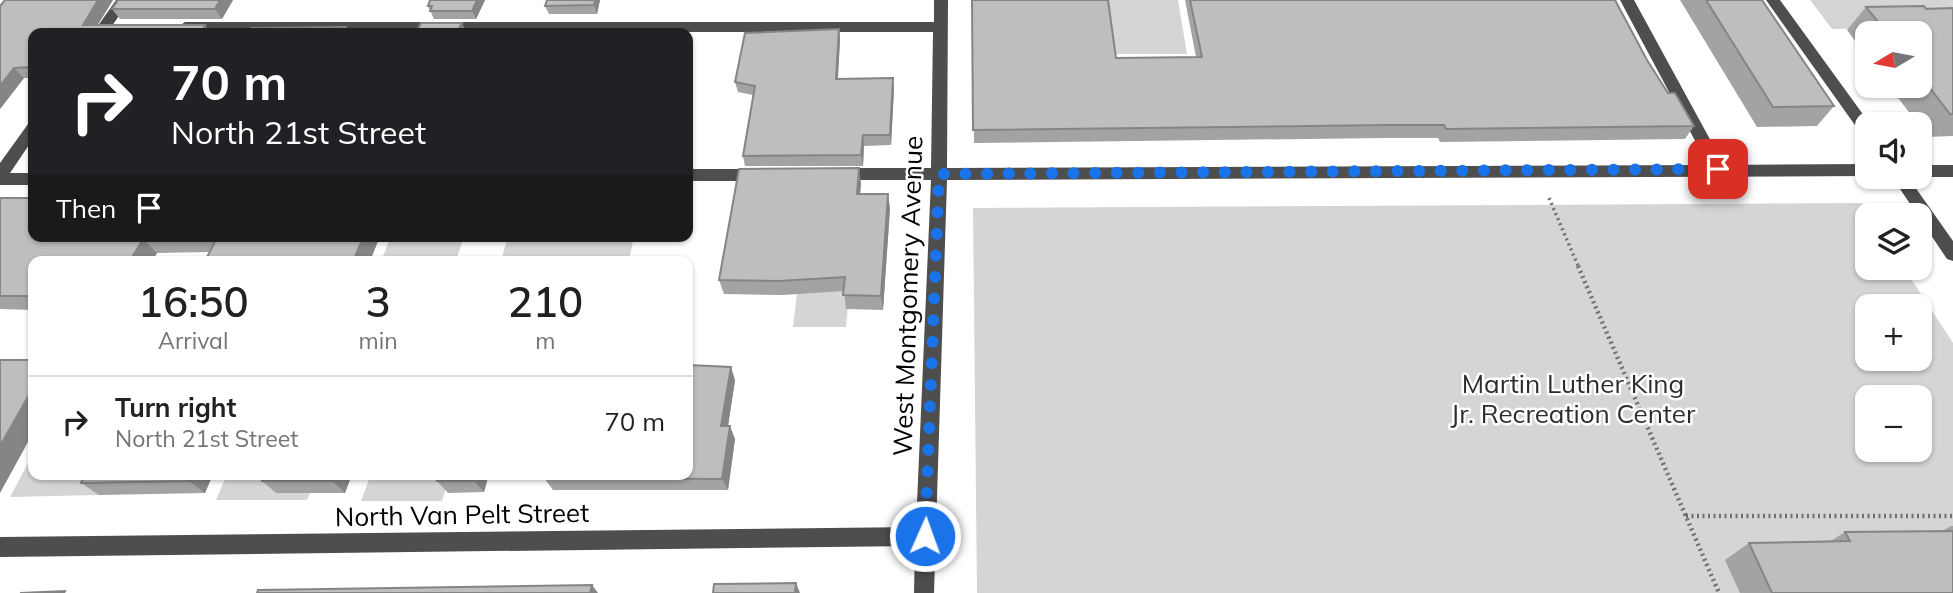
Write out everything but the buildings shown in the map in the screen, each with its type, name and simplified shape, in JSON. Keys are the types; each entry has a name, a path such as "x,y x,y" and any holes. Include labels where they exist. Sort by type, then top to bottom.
{"street":[{"path":"108,28 123,0"},
{"name":"West Montgomery Avenue","path":"925,593 939,174 941,0"},
{"path":"1627,0 1718,169"},
{"path":"1773,0 1855,114"},
{"path":"171,27 941,27"},
{"path":"0,177 28,135"},
{"path":"828,174 1855,170"},
{"path":"1932,171 1953,171"},
{"path":"693,175 772,174"},
{"path":"0,177 28,179"},
{"path":"1908,189 1953,254"},
{"name":"North Van Pelt Street","path":"0,547 925,536"}],"path":[{"path":"1537,170 1718,593"},
{"path":"1686,516 1953,516"}],"green space":[{"path":"1107,0 1178,0 1187,54 1113,54"},
{"path":"1810,0 1953,0 1953,27 1932,27 1932,21 1855,21 1855,29 1832,29"},
{"name":"Martin Luther King Jr. Recreation Center","path":"1855,203 1855,280 1912,280 1921,294 1855,294 1855,371 1932,371 1932,311 1953,343 1953,593 977,593 973,208"},
{"path":"806,215 856,215 846,327 793,327"},
{"path":"389,242 462,242 458,256 383,256"},
{"path":"506,242 633,242 630,256 502,256"},
{"path":"28,463 28,480 106,480 98,495 10,497"},
{"path":"224,480 315,480 307,500 216,500"},
{"path":"369,480 448,480 442,501 361,501"}],"route":[{"path":"925,536 939,174 1718,169"}]}
